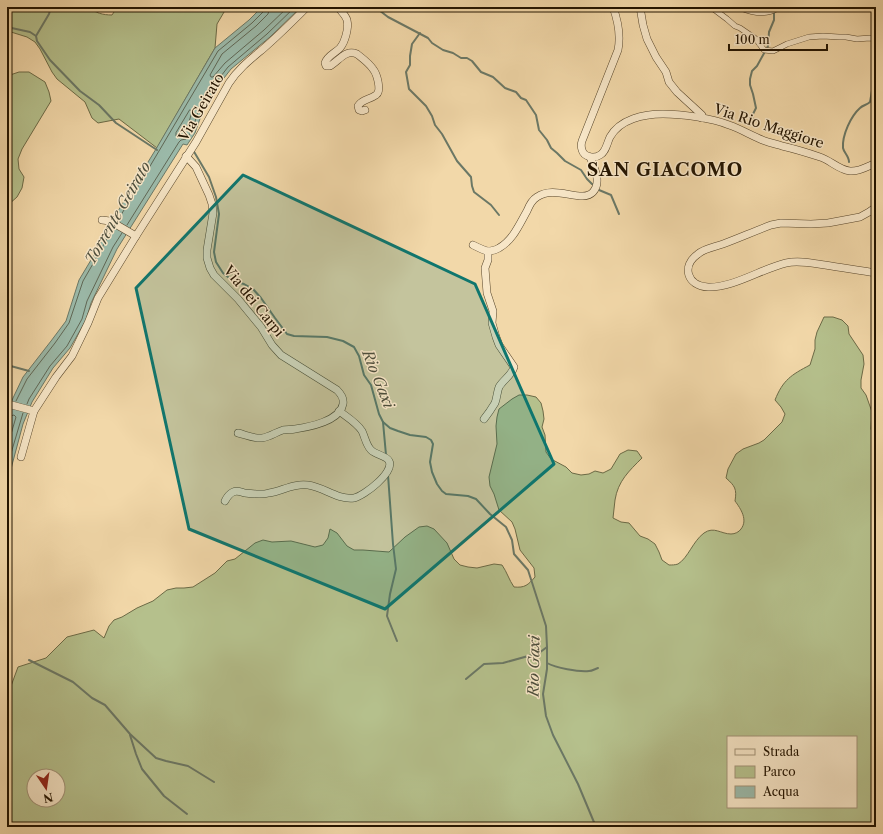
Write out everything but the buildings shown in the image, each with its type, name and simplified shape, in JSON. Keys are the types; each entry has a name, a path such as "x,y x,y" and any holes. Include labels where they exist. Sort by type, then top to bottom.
{"street":[{"name":"Via Geirato","path":"20,457 32,411 72,356 98,298 133,234 196,142 235,74 248,60 291,24 307,7"},
{"path":"338,7 347,20 347,28 340,48 326,60 325,63 328,66 332,66 347,53 354,53 361,57 372,68 378,81 378,93 359,104 359,110 365,110"},
{"path":"473,245 488,251 496,250 504,245 513,236 530,205 543,193 556,192 583,197 588,196 595,190 597,176 590,157 583,152 581,147 582,141 618,50 620,41 617,18 613,7"},
{"path":"640,7 647,39 666,72 669,82 677,92 702,115 702,118"},
{"path":"711,7 735,26 756,39 764,50 773,51 787,44 809,37 876,39"},
{"path":"741,7 747,10 759,11 777,10"},
{"name":"Via Rio Maggiore","path":"590,157 598,156 603,153 610,137 616,128 622,124 643,116 675,114 724,123 766,142 825,158 852,172 876,163"},
{"name":"Via dei Carpi","path":"187,154 196,167 212,204 213,213 207,258 214,275 238,299 281,355 340,393 343,398 343,402 339,411"},
{"path":"876,207 860,217 828,223 781,223 771,225 700,252 693,259 688,269 689,276 693,281 699,285 709,287 737,282 774,266 788,262 806,262 876,273"},
{"path":"106,221 133,234"},
{"path":"484,418 496,401 499,386 514,367 499,346 492,323 492,311 487,293 485,268 488,260 488,251"},
{"path":"8,403 32,411"},
{"path":"225,501 233,492 238,491 255,494 268,494 297,485 315,486 332,495 355,498 378,483 389,470 390,465 387,458 380,456 370,449 362,430 339,411 334,417 324,422 301,428 283,430 263,438 255,438 238,433"}],"highlighted area":[{"path":"243,175 475,284 554,464 385,609 189,529 136,288"}],"green space":[{"path":"7,7 89,7 99,13 112,15 116,7 227,7 217,24 215,48 157,148 119,119 98,123 92,118 85,102 57,79 35,42 27,37 11,32 7,33"},
{"path":"19,72 29,72 45,82 51,101 22,149 18,159 19,169 24,177 22,188 17,197 8,205 9,226 7,233 7,76"},
{"path":"824,317 833,317 842,320 848,326 849,334 863,355 864,364 861,388 866,395 872,412 871,429 876,439 876,827 7,827 7,697 18,667 46,658 67,637 94,630 104,638 109,626 114,620 153,601 167,590 193,587 215,573 227,561 235,559 255,543 263,540 272,542 291,541 315,547 323,545 328,538 330,529 337,533 347,546 354,550 389,552 405,537 419,527 427,526 434,529 447,543 454,559 460,565 477,568 494,564 502,565 514,587 526,585 535,577 534,568 520,550 512,522 499,510 490,486 489,477 497,444 496,426 499,409 519,395 536,397 541,403 544,419 542,427 545,435 546,452 551,459 566,467 572,473 581,475 589,474 595,471 603,473 611,469 620,454 628,450 637,451 642,458 621,482 616,493 613,518 621,522 629,523 640,536 655,544 662,560 669,565 678,564 685,558 700,536 704,533 714,530 732,534 738,532 743,526 744,518 735,501 735,488 726,478 728,469 736,454 743,449 764,440 782,422 785,414 775,400 778,393 788,379 810,365 815,349 817,332"}],"water":[{"name":"Torrente Geirato","path":"262,7 301,7 270,37 231,69 217,87 202,113 195,133 187,145 183,144 117,249 91,303 86,320 70,348 53,368 32,402 23,424 7,488 7,413 23,377 66,321 79,280 118,211 215,48 249,20"}],"waterway":[{"path":"51,7 49,14 36,36 37,41 50,60 80,91 99,105 116,123 157,150"},
{"path":"375,7 388,17 428,38 432,43 443,50 472,61 481,72 493,77 505,88 516,92 521,98 526,100 536,115 539,130 551,148 565,161 581,170 592,184"},
{"path":"753,122 752,116 756,108 750,85 750,79 752,71 757,66 768,46 769,32 774,20 774,11"},
{"path":"7,27 30,32 36,36"},
{"path":"420,33 412,44 410,65 406,72 409,89 426,106 435,125 442,134 457,161 471,177 474,192 491,205 499,215"},
{"path":"849,162 843,148 844,137 850,121 857,111 870,102 873,85 872,72 876,69"},
{"name":"Rio Gaxi","path":"193,150 209,177 216,197 219,214 214,252 216,262 223,273 233,281 244,284 253,289 287,334 294,336 327,337 343,341 354,347 359,356 364,375 371,385 379,414 383,422 390,428 410,435 426,437 431,440 433,444 430,462 432,472 442,491 446,494 468,496 476,499 490,514 506,527 512,540 514,554 528,570 546,626 547,669 543,694 546,716 553,735 578,784 596,827"},
{"path":"599,190 611,195 619,214"},
{"path":"7,365 29,371"},
{"path":"383,422 386,455"},
{"path":"388,475 396,569 387,616 397,641"},
{"path":"466,679 484,664 503,663 539,653 547,647"},
{"path":"29,660 73,682 92,698 105,705 130,734 156,758 188,766 214,782"},
{"path":"547,663 561,668 579,671 590,671 598,668"},
{"path":"130,735 142,769 164,796 187,814"}],"district":[{"name":"SAN GIACOMO","path":"665,170"}]}
